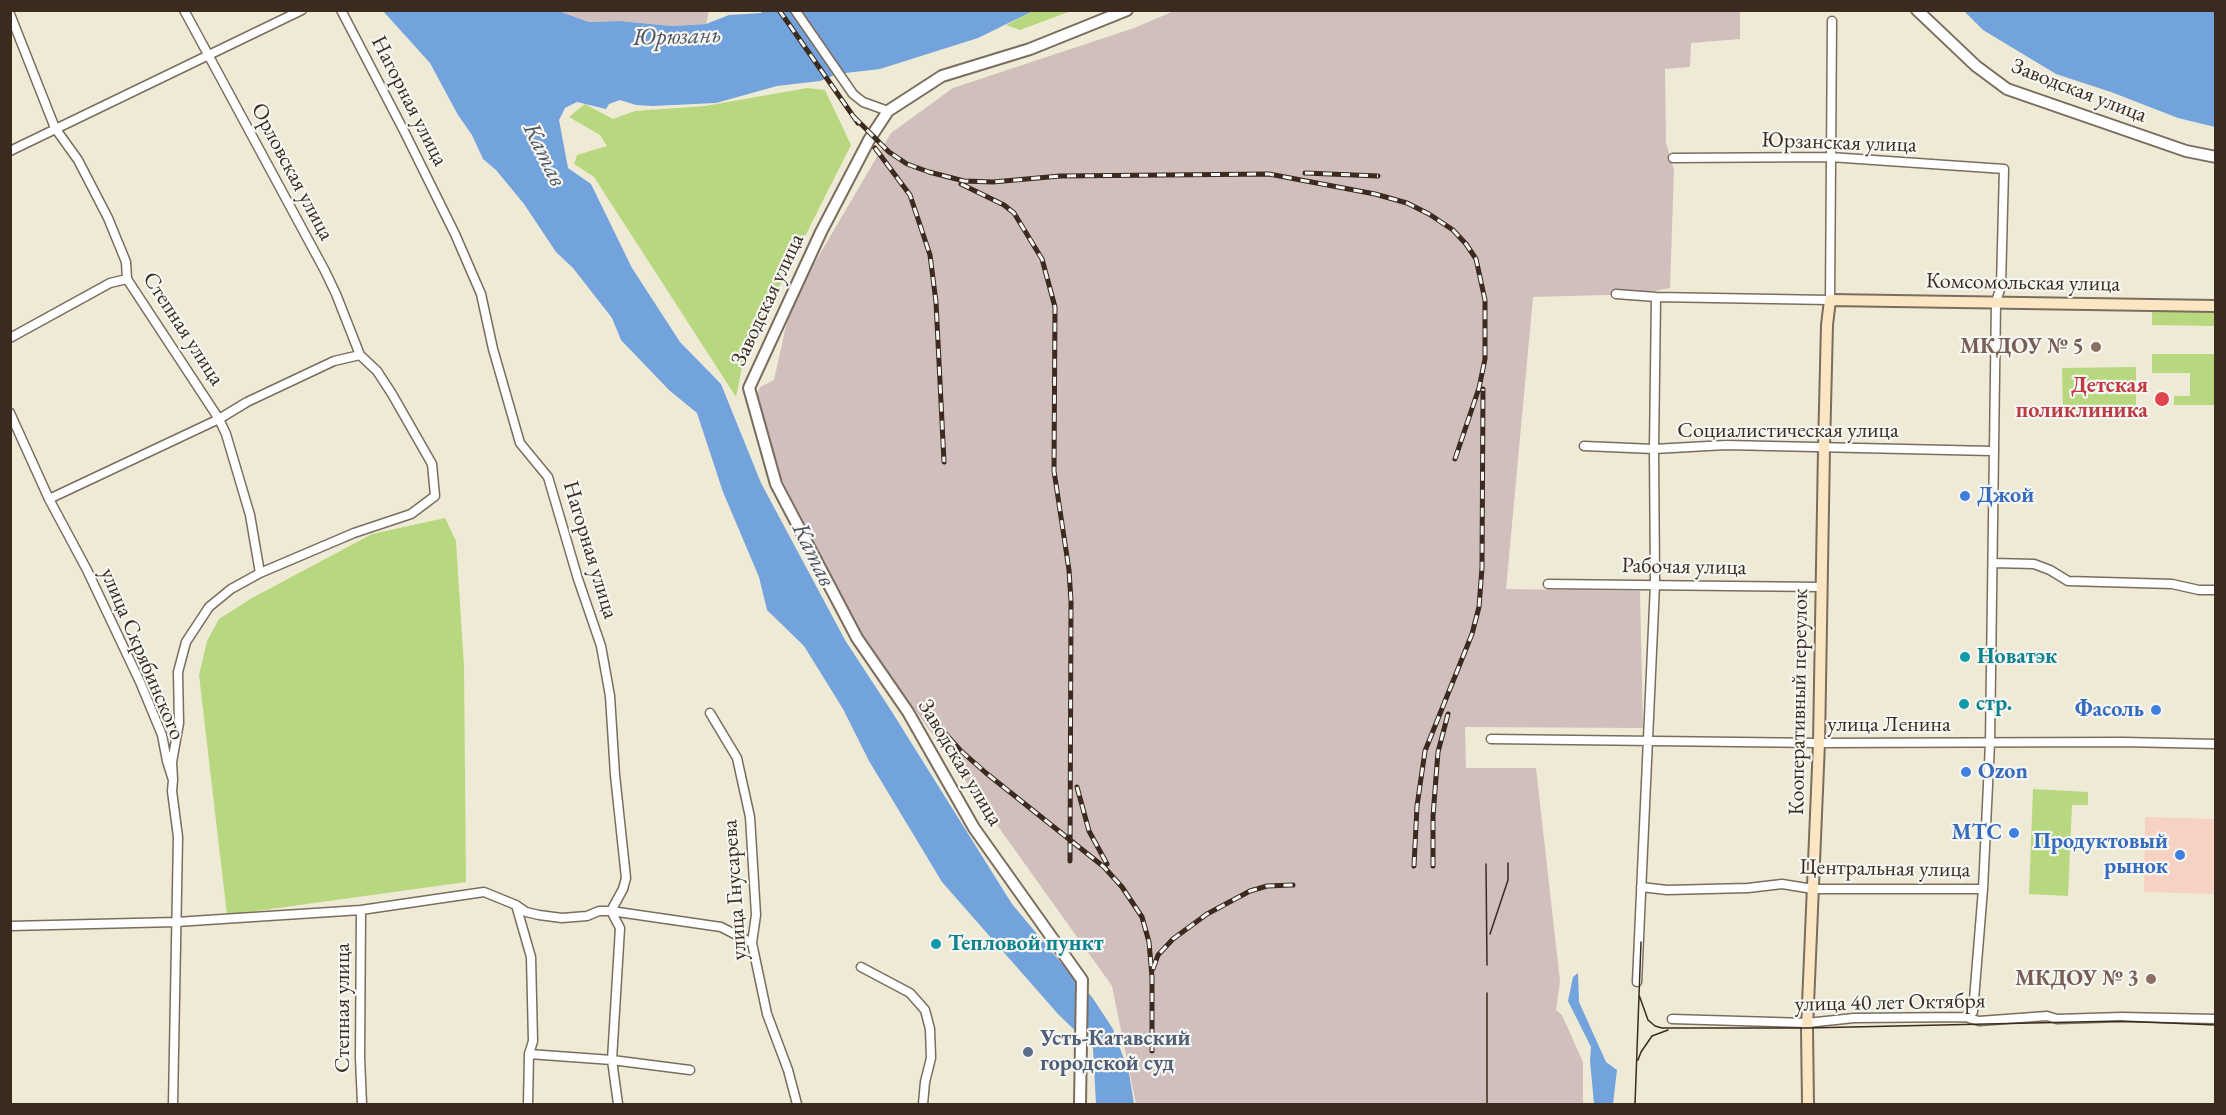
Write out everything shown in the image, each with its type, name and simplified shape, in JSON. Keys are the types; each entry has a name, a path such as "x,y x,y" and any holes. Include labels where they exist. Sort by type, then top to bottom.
{"main road":[{"name":"Комсомольская улица","path":"1830,300 2216,306"},
{"name":"Кооперативный переулок","path":"1808,1104 1808,1023 1819,744 1827,325 1830,300"}],"street":[{"name":"Орловская улица","path":"184,10 325,271 360,356"},
{"path":"10,151 302,10"},
{"name":"Нагорная улица","path":"342,10 455,234 481,294 520,443 548,477 578,579 599,639 610,696 615,775 626,878 623,889 611,910"},
{"path":"795,10 853,94 863,102 888,111"},
{"name":"Заводская улица","path":"1080,1104 1082,980 974,828 908,712 857,638 776,484 749,388 821,231 869,140 888,111 942,76 1030,49 1127,10"},
{"name":"Заводская улица","path":"1917,10 1976,66 2007,89 2186,151 2216,157"},
{"name":"Степная улица","path":"10,14 55,128 78,160 108,218 126,262 127,279 219,418 232,450 250,515 260,573"},
{"path":"1616,294 1656,297 1830,300 1833,21"},
{"name":"Юрзанская улица","path":"1672,158 1830,157 2004,170"},
{"name":"Центральная улица","path":"1641,887 1667,890 1748,888 1782,884 1813,888 1983,889 1990,743 1992,451 1996,303 2001,286 2004,170"},
{"path":"10,338 110,283 127,279"},
{"path":"1637,982 1655,584 1656,297"},
{"path":"49,499 334,361 360,356 377,371 432,464 435,496 411,514 354,533 260,573 231,589 209,607 186,642 178,672 178,723 172,762 174,780"},
{"name":"улица Скрябинского","path":"10,413 49,499 87,570 140,682 162,735 167,761 174,780 172,791 178,837 173,1104"},
{"name":"Социалистическая улица","path":"1584,446 1654,450 1725,445 1992,451"},
{"path":"1993,563 2034,564 2068,581 2172,584 2199,590 2216,590"},
{"name":"Рабочая улица","path":"1548,584 1821,587"},
{"name":"улица Гнусарева","path":"710,712 737,759 750,817 756,915 752,943 767,1014 788,1070 797,1104"},
{"name":"улица Ленина","path":"1491,739 1819,744 2123,742 2216,744"},
{"path":"1965,1017 1973,1012 1983,889"},
{"path":"10,926 176,922 361,910 484,892 533,914 562,918 587,916 599,911 611,910 721,927 752,943"},
{"path":"516,905 531,957 533,1041 529,1054 528,1104"},
{"name":"Степная улица","path":"361,910 362,1104"},
{"path":"611,910 620,928 612,1060 618,1104"},
{"path":"861,967 910,993 925,1010 930,1029 932,1058 925,1082 923,1104"},
{"name":"улица 40 лет Октября","path":"1672,1019 1808,1023 1854,1018 1965,1017 1979,1021 2047,1017 2057,1019 2122,1017 2216,1019"},
{"path":"529,1054 612,1060 690,1070"}],"shaded area":[{"path":"555,11 709,11 706,24 672,26 620,21 589,22"},
{"path":"1174,11 1740,11 1740,39 1691,43 1690,67 1665,69 1666,143 1674,170 1670,288 1640,294 1533,297 1506,589 1640,591 1643,728 1465,727 1466,768 1536,768 1560,981 1556,1010 1562,1015 1583,1062 1583,1104 1136,1104 1112,986 865,640 775,466 757,395 760,387 774,380 791,303 891,133 953,88 1134,28"},
{"name":"Продуктовый рынок","path":"2145,817 2215,819 2215,894 2144,892"}],"green space":[{"path":"1033,11 1071,11 1020,30 1006,25"},
{"path":"807,88 825,90 851,145 744,357 736,397 594,177 574,164 577,155 607,146 600,135 569,117 585,104 613,119 635,111 705,106"},
{"path":"2152,310 2215,310 2215,326 2152,325"},
{"path":"2152,354 2215,354 2215,405 2174,405 2174,396 2190,396 2190,373 2152,373"},
{"path":"2136,367 2136,411 2063,412 2062,368"},
{"path":"445,518 456,541 464,667 466,882 227,915 199,675 207,641 219,619 252,598 372,534"},
{"path":"2033,789 2088,792 2088,805 2072,805 2068,896 2029,894"}],"water":[{"path":"555,10 589,22 620,21 672,26 706,24 729,15 761,13 764,10 1033,11 978,38 880,69 837,74 820,81 777,86 716,103 652,106 636,105 620,100 609,104 606,109 577,102 565,108 559,120 568,168 591,184 632,268 680,342 721,384 761,483 845,640 1012,904 1092,997 1113,1029 1129,1073 1134,1104 1096,1104 1093,1048 1058,1014 942,882 869,761 843,709 804,646 767,610 759,577 723,492 697,413 669,390 621,340 612,318 573,268 556,252 524,204 496,170 483,159 472,135 458,115 430,63 383,11"},
{"path":"1964,11 2215,11 2215,127 2178,118 2056,74 1983,30"},
{"path":"1578,973 1579,1002 1606,1062 1617,1070 1613,1104 1594,1104 1591,1047 1568,1001 1573,977"}],"tram line":[{"path":"1490,934 1508,880 1508,863"},
{"path":"1486,864 1487,965"},
{"path":"1635,1104 1641,942"},
{"path":"1487,993 1487,1104"},
{"path":"1639,995 1648,1020 1662,1028 1807,1028 2121,1021 2216,1025"},
{"path":"1638,1060 1652,1036 1668,1030"}],"railway":[{"path":"779,10 858,123"},
{"path":"854,117 889,152 907,164 964,181 993,182 1060,176 1269,174 1375,194 1407,203 1429,214 1453,230 1476,259 1485,300 1485,359 1479,388 1455,459"},
{"path":"875,148 910,195 930,255 936,302 944,462"},
{"path":"1305,173 1378,176"},
{"path":"961,184 1004,205 1014,213 1042,259 1055,307 1054,471 1069,570 1071,601 1070,861"},
{"path":"1414,866 1417,806 1425,751 1472,634 1479,607 1482,568 1483,389"},
{"path":"925,711 960,750 1104,867 1122,887 1142,917 1149,942 1152,977 1152,1051"},
{"path":"1433,866 1433,816 1438,752 1448,714"},
{"path":"1077,787 1089,831 1107,864"},
{"path":"1153,969 1158,955 1173,939 1207,914 1250,891 1267,886 1293,885"}],"place":[{"name":"МКДОУ № 5","path":"2096,347"},
{"name":"Детская поликлиника","path":"2162,399"},
{"name":"Джой","path":"1965,496"},
{"name":"Новатэк","path":"1965,657"},
{"name":"стр.","path":"1964,704"},
{"name":"Фасоль","path":"2156,710"},
{"name":"Ozon","path":"1966,772"},
{"name":"МТС","path":"2014,833"},
{"name":"Продуктовый рынок","path":"2180,855"},
{"name":"Тепловой пункт","path":"936,944"},
{"name":"МКДОУ № 3","path":"2151,979"},
{"name":"Усть-Катавский городской суд","path":"1028,1052"}],"water label":[{"name":"Юрюзань","path":"677,37"},
{"name":"Катав","path":"544,155"},
{"name":"Катав","path":"813,555"}]}
